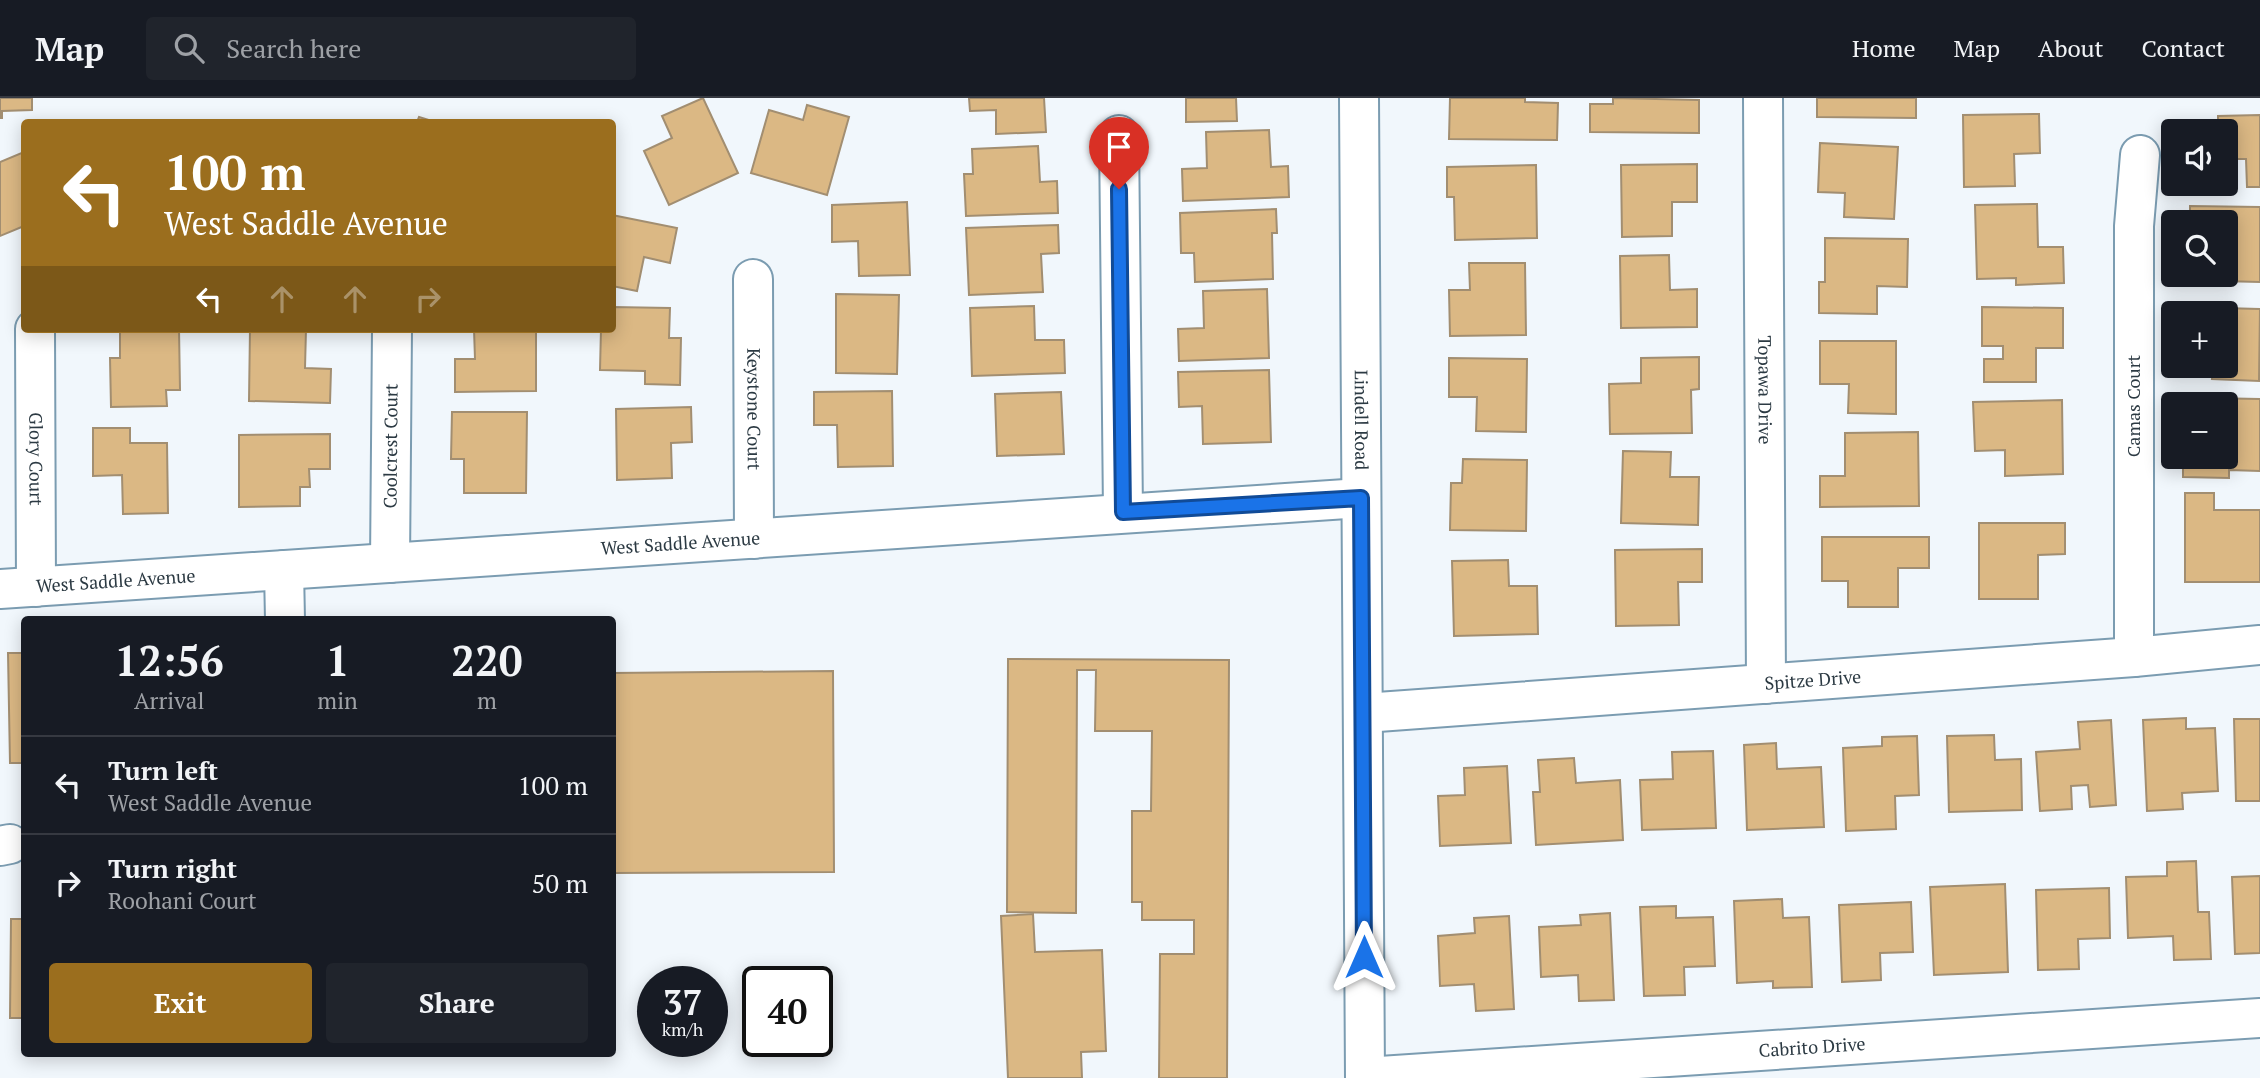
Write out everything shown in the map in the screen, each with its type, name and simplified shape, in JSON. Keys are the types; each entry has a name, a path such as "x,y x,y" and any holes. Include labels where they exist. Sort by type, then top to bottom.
{"street":[{"name":"Lindell Road","path":"1359,98 1365,1078"},
{"name":"Topawa Drive","path":"1763,98 1766,684"},
{"path":"1119,135 1123,512"},
{"name":"Camas Court","path":"2134,657 2134,226 2140,155"},
{"name":"Keystone Court","path":"752,279 754,539"},
{"name":"Glory Court","path":"18,588 35,333"},
{"name":"Coolcrest Court","path":"390,563 392,333"},
{"name":"West Saddle Avenue","path":"18,588 1361,498"},
{"path":"284,570 285,616"},
{"name":"Spitze Drive","path":"1364,713 2134,657 2260,645"},
{"name":"Cabrito Drive","path":"1365,1078 2260,1018"}],"building":[{"path":"0,98 32,98 32,110 2,111 0,118"},
{"path":"703,98 738,173 669,205 644,151 672,138 662,116"},
{"path":"969,98 1044,98 1046,132 996,134 996,110 970,111"},
{"path":"1186,98 1236,98 1237,121 1186,122"},
{"path":"1450,98 1525,98 1525,102 1558,103 1557,140 1449,139"},
{"path":"1613,98 1699,100 1699,133 1590,132 1590,104 1613,104"},
{"path":"1817,98 1916,98 1916,118 1817,117"},
{"path":"807,105 849,117 827,195 751,173 769,110 803,120"},
{"path":"2039,114 2040,153 2014,154 2015,186 1964,187 1963,115"},
{"path":"2260,115 2260,187 2247,187 2246,159 2238,159 2238,119 2218,119 2218,116"},
{"path":"1269,130 1271,167 1288,166 1289,197 1183,201 1182,169 1207,168 1206,132"},
{"path":"1820,143 1898,147 1894,219 1844,217 1845,193 1818,192"},
{"path":"1038,146 1040,182 1057,181 1058,213 966,216 964,174 973,174 972,149"},
{"path":"21,153 21,227 0,236 0,162"},
{"path":"1697,164 1697,202 1672,202 1672,236 1622,237 1621,165"},
{"path":"1536,165 1537,238 1455,240 1454,197 1447,197 1447,167"},
{"path":"907,202 910,275 859,276 858,241 832,242 832,205"},
{"path":"2037,204 2038,247 2063,247 2064,283 2016,285 2016,278 1977,279 1975,205"},
{"path":"2190,206 2260,207 2260,282 2238,281 2238,210 2190,210"},
{"path":"1276,209 1277,233 1272,233 1273,279 1195,282 1194,253 1181,253 1180,213"},
{"path":"616,216 677,228 670,263 644,257 637,291 616,287"},
{"path":"1058,225 1059,253 1041,254 1043,292 969,295 966,228"},
{"path":"1825,238 1908,239 1907,287 1877,286 1877,314 1819,313 1819,282 1825,282"},
{"path":"1669,255 1670,290 1697,289 1697,327 1621,328 1620,256"},
{"path":"1469,263 1525,263 1526,335 1450,336 1449,290 1470,290"},
{"path":"1267,289 1269,358 1179,361 1178,329 1204,328 1203,291"},
{"path":"836,294 899,295 897,374 836,373"},
{"path":"1034,306 1035,340 1064,340 1065,373 972,376 970,308"},
{"path":"616,307 670,308 669,338 681,338 680,385 645,384 645,371 600,370 601,333 616,333"},
{"path":"1982,307 2063,308 2063,348 2036,348 2036,382 1984,382 1984,359 2003,359 2003,346 1982,346"},
{"path":"2238,308 2260,309 2259,381 2212,379 2238,378"},
{"path":"120,333 179,333 180,390 166,390 167,406 111,407 110,358 120,358"},
{"path":"250,333 306,333 305,368 331,369 330,403 249,401"},
{"path":"474,333 536,333 536,391 455,392 455,359 475,359"},
{"path":"1820,341 1896,341 1896,414 1848,413 1849,384 1820,384"},
{"path":"1699,357 1699,389 1691,390 1692,433 1610,434 1609,384 1641,383 1641,358"},
{"path":"1449,358 1527,359 1526,432 1476,431 1477,397 1449,397"},
{"path":"1269,370 1271,442 1203,444 1202,406 1179,407 1178,372"},
{"path":"892,391 893,466 838,467 837,425 814,425 814,392"},
{"path":"1061,392 1064,454 997,456 995,394"},
{"path":"2238,399 2260,399 2260,471 2229,470 2229,478 2183,477 2183,469 2238,469"},
{"path":"2062,400 2063,474 2005,476 2005,450 1975,451 1973,402"},
{"path":"691,407 692,442 671,443 672,478 617,480 616,409"},
{"path":"452,412 527,412 526,493 464,493 464,459 451,459"},
{"path":"93,428 130,428 130,443 167,443 168,513 123,514 122,475 93,476"},
{"path":"1918,432 1919,506 1820,507 1820,476 1845,476 1845,433"},
{"path":"330,434 330,469 309,469 310,487 300,487 300,506 239,507 239,435"},
{"path":"1623,451 1671,452 1670,477 1699,477 1698,525 1621,523"},
{"path":"1463,459 1527,460 1526,531 1450,530 1451,483 1462,483"},
{"path":"2185,493 2214,493 2214,510 2260,510 2260,582 2185,582"},
{"path":"1979,523 2065,523 2065,554 2038,555 2038,599 1979,599"},
{"path":"1822,537 1929,537 1929,568 1898,568 1898,607 1848,607 1848,581 1822,581"},
{"path":"1702,549 1702,582 1678,582 1679,625 1616,626 1615,550"},
{"path":"1508,560 1509,586 1537,586 1538,634 1454,636 1452,561"},
{"path":"8,653 21,653 21,763 10,763"},
{"path":"1008,659 1229,660 1227,1078 1159,1078 1160,954 1194,954 1194,920 1142,920 1142,902 1132,902 1132,811 1151,811 1152,731 1095,731 1096,670 1077,670 1076,913 1007,912"},
{"path":"833,671 834,872 616,873 616,673"},
{"path":"2186,718 2186,729 2215,728 2218,791 2182,793 2183,809 2147,811 2143,720"},
{"path":"2234,719 2260,719 2260,801 2236,801"},
{"path":"2111,720 2116,805 2090,807 2088,785 2071,786 2072,809 2040,811 2036,752 2080,749 2078,722"},
{"path":"1994,735 1995,760 2021,759 2022,810 1949,812 1947,736"},
{"path":"1917,736 1919,795 1895,796 1896,829 1846,831 1843,748 1882,746 1882,737"},
{"path":"1776,743 1777,769 1821,767 1824,827 1747,830 1744,745"},
{"path":"1713,751 1716,828 1642,830 1640,780 1673,779 1672,752"},
{"path":"1574,758 1576,783 1620,780 1623,840 1536,845 1533,792 1540,792 1538,760"},
{"path":"1507,766 1511,843 1440,846 1438,796 1465,795 1464,768"},
{"path":"2196,861 2198,912 2209,912 2211,959 2174,960 2173,936 2128,938 2126,877 2167,876 2167,862"},
{"path":"2260,876 2260,953 2235,954 2232,877"},
{"path":"2005,884 2008,972 1934,975 1930,887"},
{"path":"2109,888 2110,938 2078,939 2079,969 2038,970 2036,890"},
{"path":"1782,899 1783,918 1809,917 1812,987 1773,988 1773,981 1737,983 1734,901"},
{"path":"1911,902 1913,952 1880,953 1881,980 1842,982 1839,905"},
{"path":"1676,906 1676,918 1713,917 1715,966 1684,967 1685,995 1644,996 1640,907"},
{"path":"1610,913 1614,1000 1579,1001 1578,975 1541,977 1539,927 1581,925 1580,915"},
{"path":"1033,914 1035,952 1102,950 1106,1051 1081,1052 1082,1078 1008,1078 1001,916"},
{"path":"1509,916 1514,1009 1476,1011 1474,984 1440,986 1438,936 1475,933 1474,918"},
{"path":"11,919 21,919 21,1018 10,1018"}],"route":[{"path":"1119,189 1123,512 1361,498 1364,957"}]}
